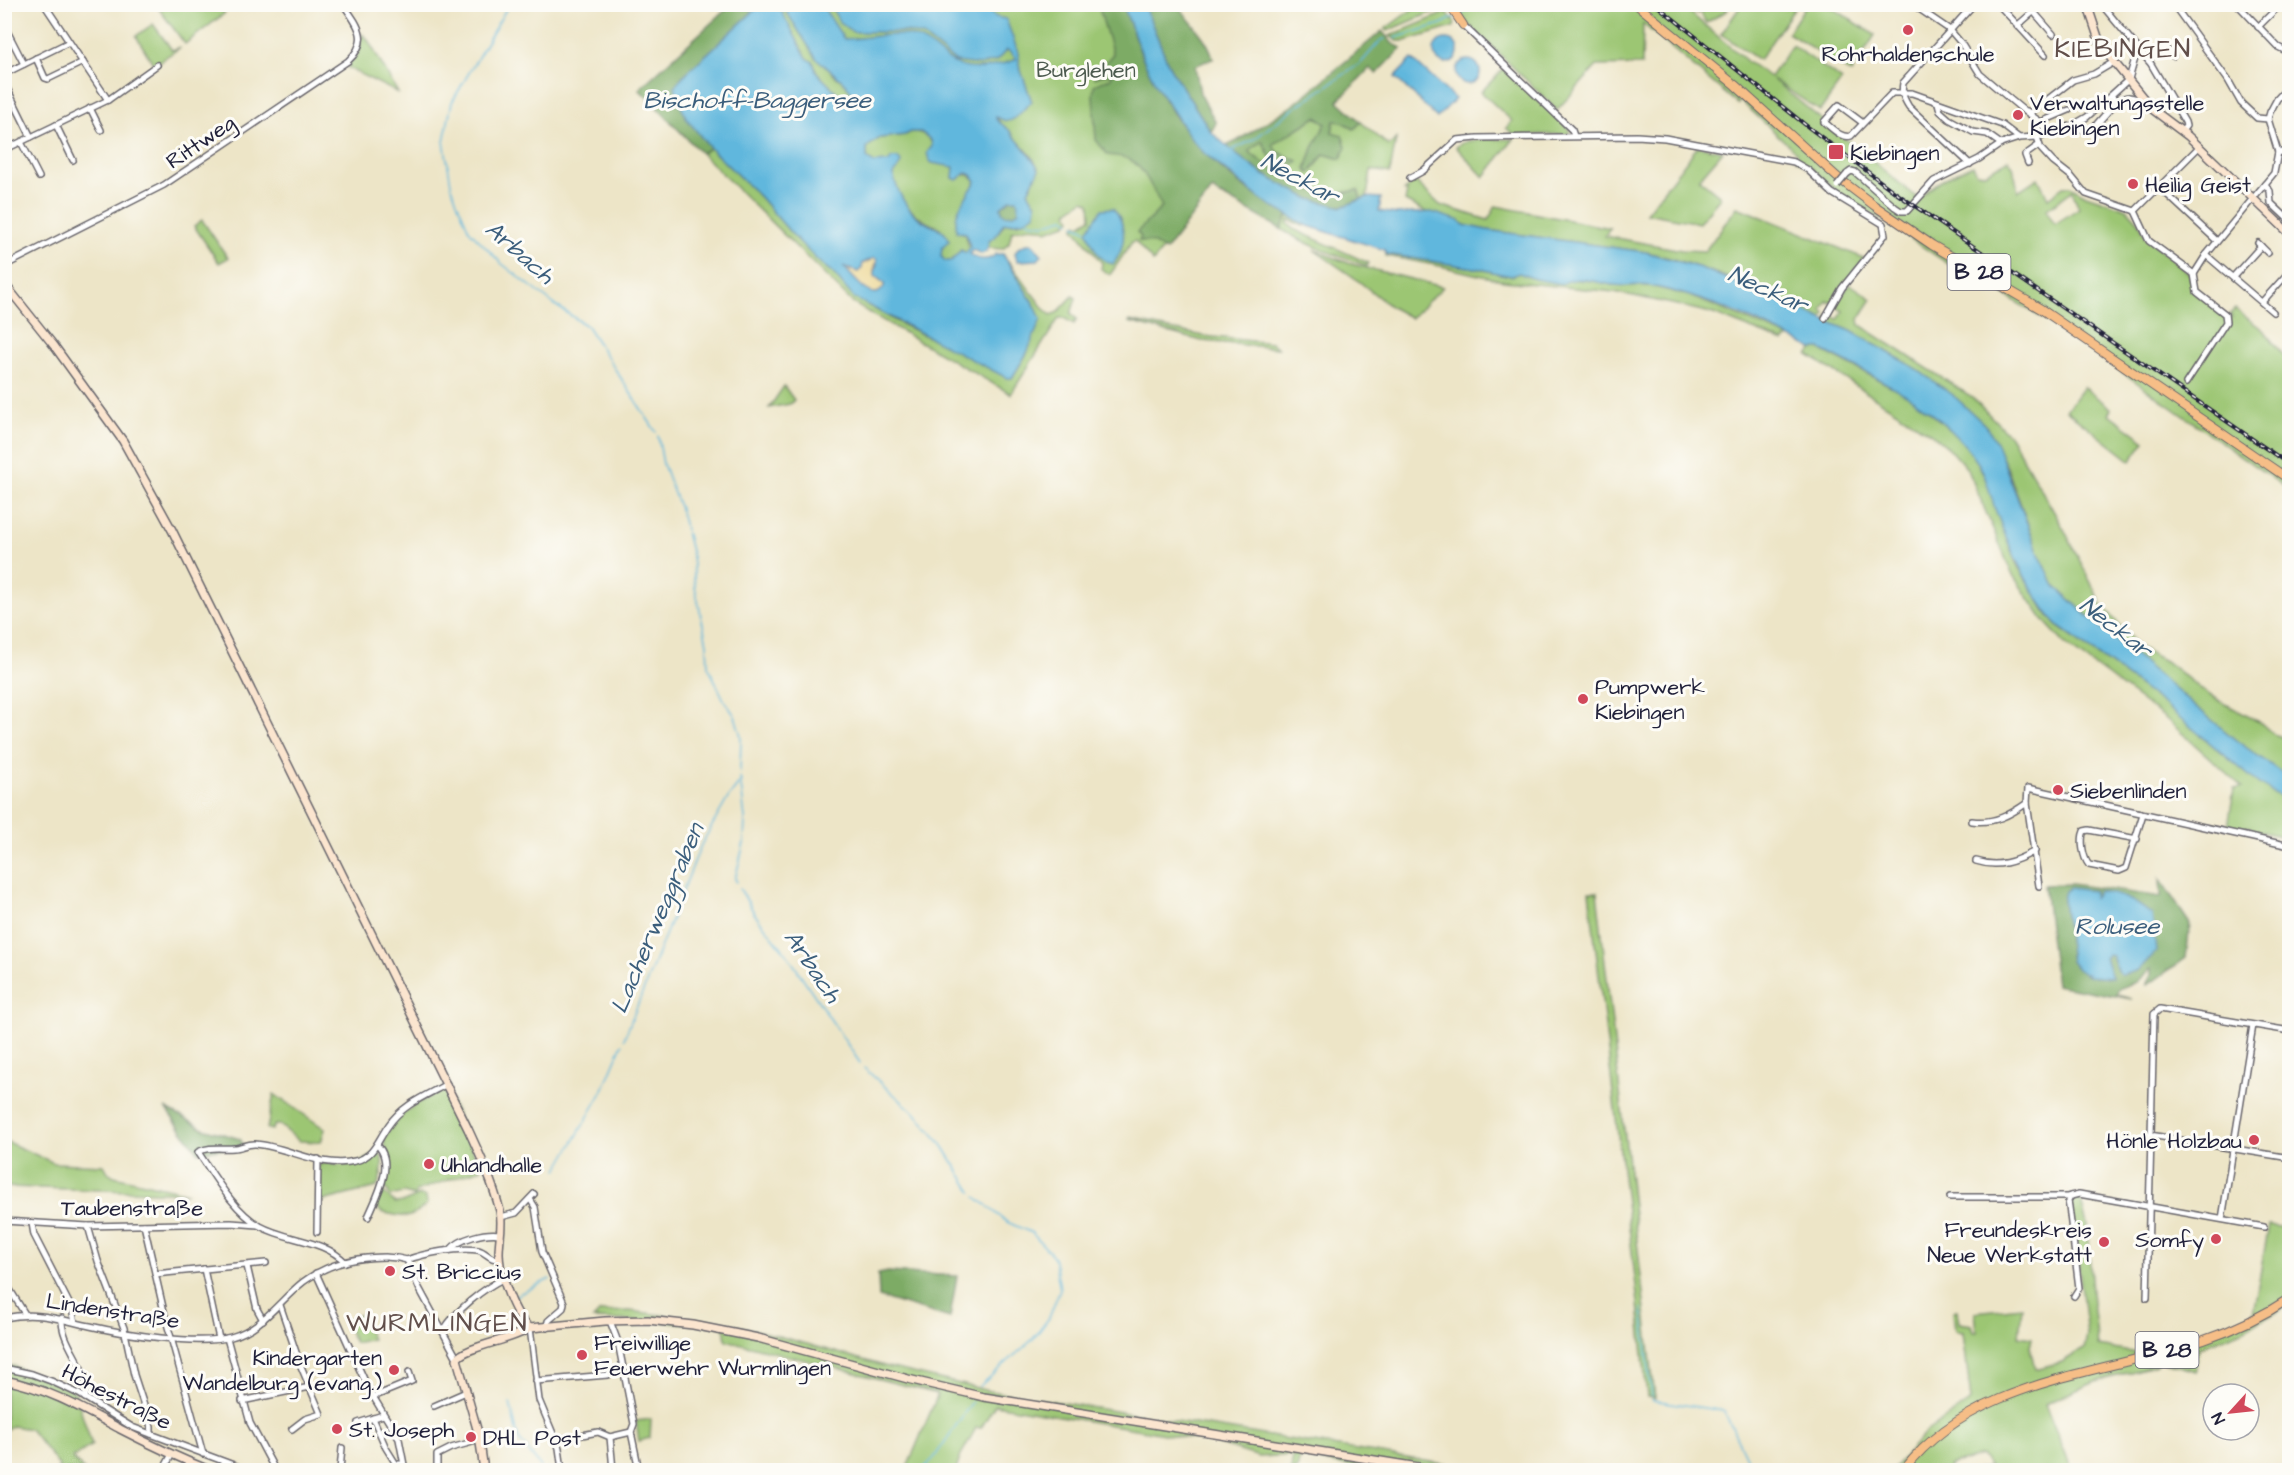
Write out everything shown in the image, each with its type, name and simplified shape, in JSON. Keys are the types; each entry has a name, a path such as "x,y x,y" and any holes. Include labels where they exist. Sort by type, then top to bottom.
{"main road":[{"name":"B 28","path":"1636,4 1735,85 1837,177 1875,206 1932,245 2041,309 2289,480"},
{"path":"2087,4 2099,41 2156,113 2199,147 2289,234"},
{"path":"1450,8 1461,23"},
{"path":"4,283 76,376 123,441 140,469 447,1084 484,1167 501,1217 499,1259 503,1279 522,1319 530,1328"},
{"name":"B 28","path":"1904,1470 1928,1443 1949,1426 2002,1398 2058,1379 2212,1337 2256,1318 2289,1298"},
{"path":"484,1470 480,1440 457,1365 457,1358 464,1353 520,1334 530,1328 614,1321 660,1321 758,1338 916,1382 984,1397 1437,1470"},
{"path":"4,1380 60,1397 172,1454 209,1470"}],"street":[{"path":"44,4 108,99"},
{"name":"Rittweg","path":"4,266 164,185 348,61 357,50 361,36 356,23 343,4"},
{"path":"1912,4 1950,30 1980,74 2041,122 2047,134"},
{"path":"1925,11 1930,4"},
{"path":"1970,164 1909,106 1902,92 1903,83 1974,4"},
{"path":"1998,4 2045,55"},
{"path":"2027,4 2053,34"},
{"path":"2017,26 2042,4"},
{"path":"2101,4 2110,18 2148,60 2185,122 2186,126 2182,132"},
{"path":"2173,4 2245,108 2257,118 2268,119"},
{"path":"2236,4 2278,46 2289,53"},
{"path":"2258,27 2281,4"},
{"path":"1461,23 1572,130 1574,136"},
{"path":"6,29 24,64"},
{"path":"4,74 69,42"},
{"path":"2148,60 2163,46 2173,56"},
{"path":"1832,193 1851,171 1895,207 1907,211 1934,181 1970,164 2001,144 2019,138 2047,134 2088,117 2129,79 2138,48"},
{"path":"36,58 45,78 48,79 83,62"},
{"path":"2023,110 2030,113 2073,80 2094,74 2114,62"},
{"path":"4,150 108,99 157,65"},
{"path":"4,82 31,137"},
{"path":"2194,274 2217,241 2274,173 2278,152 2268,119 2277,99 2289,86"},
{"path":"1863,123 1839,105 1824,122 1842,136 1847,137 1863,123 1892,93 1902,92 1912,93 2002,125 2019,138"},
{"path":"2111,96 2117,101"},
{"path":"2073,125 2086,132 2096,125 2117,101 2127,96 2139,100 2144,98"},
{"path":"1938,103 1940,111 1949,119 1973,132 1987,134 2001,144"},
{"path":"90,108 101,130"},
{"path":"2041,122 2069,110"},
{"path":"56,125 73,160"},
{"path":"1410,178 1423,171 1458,140 1574,136 1657,137 1794,162 1808,170 1832,193 1883,224 1885,234 1842,288 1825,318"},
{"path":"2037,137 2039,144 2053,162 2071,176 2086,194 2135,211 2149,241 2194,274 2198,292 2225,314 2226,322 2186,383"},
{"path":"21,142 39,177"},
{"path":"2028,163 2025,155 2039,144"},
{"path":"2135,211 2199,147"},
{"path":"2278,152 2289,153"},
{"path":"2265,184 2270,191 2271,203 2289,221"},
{"path":"2159,187 2217,241"},
{"path":"2233,278 2260,245 2268,253"},
{"path":"2206,255 2273,312"},
{"path":"2262,302 2289,272"},
{"path":"2039,886 2027,803 2028,788 2289,846"},
{"path":"1972,821 2000,819 2027,803"},
{"path":"2137,839 2084,831 2082,836 2086,861 2089,865 2120,871 2126,868 2137,839 2144,814"},
{"path":"1976,861 1990,864 2012,862 2035,851"},
{"path":"2147,1298 2154,1014 2160,1009 2289,1031"},
{"path":"2222,1219 2253,1025"},
{"path":"260,1226 233,1201 198,1152 209,1148 234,1148 256,1144 318,1159 353,1162 369,1155 388,1124 400,1112 413,1102 447,1084"},
{"path":"2150,1135 2289,1158"},
{"path":"368,1217 384,1172 384,1158 376,1145"},
{"path":"317,1233 318,1159"},
{"path":"1950,1197 2054,1197 2079,1194 2264,1227"},
{"path":"2072,1195 2068,1201 2079,1288 2074,1296"},
{"path":"501,1217 516,1213 532,1196 542,1252 564,1303 563,1308 548,1321 547,1328"},
{"name":"Taubenstraße","path":"4,1221 88,1226 231,1222 260,1226 307,1241 332,1252 345,1262"},
{"path":"32,1223 34,1235 72,1309 75,1322"},
{"path":"144,1225 171,1338 203,1454"},
{"path":"88,1226 124,1332 151,1434"},
{"path":"450,1250 474,1238 500,1234"},
{"path":"450,1250 479,1251 491,1259 499,1259"},
{"name":"Lindenstraße","path":"4,1318 25,1314 62,1318 124,1332 171,1338 227,1338 242,1334 263,1320 302,1283 316,1273 345,1262 392,1257 408,1260 450,1250"},
{"path":"408,1260 419,1288 444,1330 457,1358"},
{"path":"155,1274 266,1263"},
{"path":"247,1266 257,1309 263,1320"},
{"path":"204,1269 219,1339"},
{"path":"316,1273 373,1397 399,1439 404,1467"},
{"path":"444,1330 457,1314 489,1287 503,1279"},
{"path":"4,1280 25,1314"},
{"path":"280,1305 321,1414 304,1419 292,1429"},
{"path":"62,1318 63,1334 86,1381 88,1392 86,1398"},
{"path":"614,1321 634,1424 631,1432 639,1470"},
{"path":"530,1328 539,1400 559,1448 562,1470"},
{"path":"227,1338 243,1401 254,1433 275,1470"},
{"name":"Höhestraße","path":"4,1368 41,1377 86,1398 132,1427 247,1470"},
{"path":"373,1397 412,1381 409,1372"},
{"path":"536,1381 608,1375"},
{"path":"243,1401 310,1387"},
{"path":"434,1406 466,1392"},
{"path":"2289,1401 2289,1407"},
{"path":"358,1422 383,1415"},
{"path":"373,1418 391,1457 396,1464 404,1467"},
{"path":"555,1440 598,1432 610,1437 631,1432"},
{"path":"610,1437 613,1470"},
{"path":"437,1470 436,1455 480,1440"},
{"path":"340,1470 342,1448"},
{"path":"147,1470 165,1467 172,1454"}],"green space":[{"path":"1742,4 1797,5 1759,60 1721,34"},
{"path":"156,5 219,5 225,13 185,44"},
{"path":"731,5 766,5 755,10 675,86 710,148 701,153 639,89"},
{"path":"777,5 782,5 834,75 846,84 853,95 851,102 847,102 816,71 813,62 807,58"},
{"name":"Burglehen","path":"820,5 1126,5 1223,173 1153,262 1135,241 1132,242 1110,275 1101,269 1102,263 1074,228 1077,224 1080,225 1091,218 1090,203 1084,200 1069,210 1068,214 1071,219 1066,224 1047,231 1025,228 1012,231 1009,243 1003,249 988,248 989,241 995,237 1005,223 1019,223 1035,214 1036,204 1028,192 1039,169 1031,155 995,117 1009,119 1032,102 1024,80 871,87"},
{"path":"1098,5 1123,5 1146,65 1172,112 1204,152 1223,170 1242,186 1288,215 1281,229 1212,190 1166,250 1150,242 1139,241 1141,237 1137,232 1162,207 1141,169 1126,158 1108,155 1096,140 1094,85 1111,78 1112,73 1095,78 1097,72 1113,54"},
{"path":"1144,5 1179,5 1211,50 1213,58 1195,66 1200,93 1216,123 1211,132 1170,68"},
{"path":"1418,5 1445,5 1443,8 1387,31 1385,29"},
{"path":"1452,5 1681,5 1748,62 1770,77 1792,45 1842,80 1820,111 1772,79 1919,199 1938,183 1965,168 1973,165 1977,173 1985,173 2008,160 2013,166 2018,191 2038,178 2048,198 2063,187 2070,186 2086,195 2127,209 2139,222 2146,238 2189,273 2195,292 2221,312 2224,317 2232,317 2230,314 2235,309 2263,330 2289,362 2289,490 2081,343 1996,289 1986,289 1840,194 1810,167 1796,160 1797,153 1740,100 1738,104 1643,24 1642,65 1597,66 1557,110 1462,18","holes":["2072,191 2079,208 2055,224 2046,210"]},
{"path":"1691,5 1724,5 1728,10 1706,23 1700,12 1697,14"},
{"path":"1806,5 1828,5 1875,35 1851,73 1788,33"},
{"path":"1447,12 1455,23 1454,27 1406,41 1397,41 1390,36"},
{"path":"153,24 172,50 181,47 154,65 136,36"},
{"path":"1382,31 1393,44 1402,48 1377,74 1370,68 1338,101 1361,122 1354,129 1343,122 1334,121 1332,132 1342,135 1346,147 1341,159 1324,154 1310,173 1306,169 1313,148 1326,123 1316,117 1273,144 1276,151 1298,161 1295,164 1272,160 1262,141 1249,151 1255,157 1282,172 1305,179 1306,188 1332,193 1358,190 1361,199 1342,206 1312,199 1280,184 1226,146 1292,106"},
{"path":"362,34 368,40 398,93 348,68 359,52"},
{"path":"1504,68 1569,129 1569,134 1515,135 1506,128 1512,121 1481,92"},
{"path":"1316,117 1326,123 1313,148 1306,169 1308,173 1313,170 1324,154 1340,159 1332,132 1334,121 1343,122 1354,129 1361,122 1389,146 1396,139 1390,173 1371,170 1367,197 1361,199 1358,190 1332,193 1306,188 1305,179 1268,165 1249,151 1262,141 1272,160 1297,161 1275,151 1273,144"},
{"path":"911,132 926,136 942,158 955,167 953,178 968,175 976,181 970,192 962,233 966,233 967,244 970,247 966,253 961,250 951,261 945,261 941,256 942,248 948,241 939,227 914,213 900,196 889,162 874,163 867,158 867,147 880,138 905,135"},
{"path":"1514,139 1484,177 1456,147 1467,141"},
{"path":"1698,146 1723,151 1699,179 1720,198 1699,223 1646,213"},
{"path":"710,148 760,197 791,233 833,273 855,298 1007,378 1012,378 1027,353 1035,306 1003,254 1051,315 1058,312 1073,296 1076,298 1071,314 1077,319 1074,324 1064,318 1059,318 1011,394 854,304 701,153"},
{"path":"1414,180 1440,205 1488,220 1496,206 1610,228 1605,236 1682,250 1705,251 1737,207 1864,258 1831,303 1827,301 1822,310 1825,314 1822,319 1736,281 1669,258 1646,252 1464,225 1460,221 1426,212 1405,201 1407,192 1404,191"},
{"path":"1011,199 1017,199 1019,211 1005,215 1001,207"},
{"path":"1288,215 1305,225 1289,220 1288,223 1293,229 1369,263 1367,266 1334,254 1302,241 1281,229"},
{"path":"202,220 228,258 219,263 194,226"},
{"path":"1314,250 1351,264 1443,287 1411,318 1391,307"},
{"path":"1386,254 1511,276 1519,273 1535,279 1570,279 1604,282 1612,285 1650,286 1690,296 1789,337 1784,342 1711,313 1614,292 1504,281 1386,256"},
{"path":"1850,284 1872,299 1859,319 1860,325 1972,397 2010,436 2064,529 2102,605 2140,648 2165,661 2209,695 2261,723 2273,734 2289,739 2289,778 2237,741 2098,625 2055,586 2039,554 2007,467 1986,426 1953,395 1910,365 1851,331 1826,321 1830,314 1838,319 1843,311 1835,306"},
{"path":"1130,321 1204,336 1272,343 1278,348 1202,341"},
{"path":"1813,349 1819,349 1912,397 1960,438 1977,461 1987,482 2016,563 2045,611 2058,627 2161,702 2259,784 2289,802 2289,838 2262,832 2261,836 2250,827 2228,827 2234,789 2242,787 2165,718 2066,645 2045,622 2012,574 1968,470 1950,449 1933,435 1808,355"},
{"path":"784,386 794,400 790,404 769,408"},
{"path":"2083,387 2112,409 2109,414 2145,441 2131,461 2066,410"},
{"path":"2160,879 2190,924 2186,958 2149,984 2146,985 2151,969 2136,982 2118,989 2117,995 2132,999 2056,985 2044,885 2071,884 2161,897","holes":["2094,891 2092,900 2095,898 2146,961 2138,970 2123,975 2112,955 2108,955 2105,958 2112,978 2088,976 2071,961 2063,899"]},
{"path":"1589,892 1597,892 1655,1398 1647,1397"},
{"path":"446,1089 481,1169 416,1191 415,1196 404,1193 390,1196 387,1189 384,1189 390,1163 383,1139 410,1108"},
{"path":"274,1094 325,1129 321,1142 299,1141 280,1125 275,1125 272,1130 267,1129"},
{"path":"165,1108 203,1128 240,1139 244,1146 198,1152"},
{"path":"5,1141 54,1163 104,1165 114,1176 188,1193 8,1187 5,1179"},
{"path":"379,1152 382,1165 377,1187 319,1202 319,1164 355,1164"},
{"path":"381,1190 395,1203 420,1195 426,1197 427,1204 415,1214 406,1217 381,1212 375,1205"},
{"path":"2079,1194 2087,1224 2098,1346 2135,1352 2153,1350 2198,1337 2253,1313 2269,1225 2289,1229 2290,1304 2247,1328 2198,1348 2196,1371 2161,1361 2156,1365 2095,1382 2045,1404 2072,1470 1977,1470 1990,1467 1981,1456 1948,1466 1950,1470 1892,1470 1927,1431 1971,1401 1963,1332 1955,1331 1953,1311 1957,1310 1959,1323 1972,1325 1974,1331 1977,1331 1975,1312 2022,1307 2019,1336 2032,1338 2030,1347 2035,1369 2062,1362 2084,1349 2087,1335 2071,1203"},
{"path":"888,1272 957,1276 950,1318 879,1297 878,1274"},
{"path":"630,1311 724,1323 888,1367 990,1391 1481,1470 1358,1467 1300,1456 1297,1470 1291,1470 1293,1455 1259,1457 1211,1442 995,1405 981,1428 976,1428 961,1455 956,1470 906,1470 938,1394 726,1340 724,1327 705,1324 593,1319 600,1312"},
{"path":"360,1315 372,1339 355,1343 344,1321"},
{"path":"5,1366 14,1366 75,1392 92,1445 72,1458 84,1470 56,1470 60,1467 30,1429 12,1426 5,1430"},
{"path":"651,1419 650,1438 639,1441 636,1421"}],"sand":[{"path":"874,258 877,260 874,270 880,280 886,283 876,293 864,288 842,266 851,271"}],"water":[{"name":"Bischoff-Baggersee","path":"766,5 778,5 807,58 813,62 816,71 847,102 851,102 853,95 846,84 816,58 782,5 822,5 844,39 905,35 926,43 952,62 974,68 989,67 1016,59 1007,50 996,61 979,65 956,62 923,36 907,32 853,32 840,23 830,5 985,5 996,17 1006,19 1032,102 1010,121 996,117 996,119 1010,131 1039,169 1028,192 1036,204 1035,214 1023,221 1004,223 995,237 989,241 987,251 982,254 973,250 970,254 983,259 1003,254 1041,319 1027,353 1012,378 1007,378 854,298 833,273 819,262 760,197 710,148 687,119 675,86 755,10","holes":["911,132 921,132 931,140 932,146 927,153 932,163 954,167 953,178 957,180 966,173 972,175 976,181 956,217 957,232 966,233 970,247 966,253 961,250 951,261 945,261 941,256 942,248 949,241 945,234 915,215 901,196 893,174 901,162 898,158 891,158 889,162 874,163 867,158 867,147 880,138 905,135","1010,199 1017,199 1019,211 1005,215 1001,207","874,258 877,260 875,276 885,284 881,291 870,292 858,283 843,266 858,272 863,263"]},
{"path":"1123,5 1144,5 1170,68 1211,132 1264,175 1310,199 1342,207 1367,197 1381,198 1379,211 1396,214 1432,212 1460,221 1464,225 1487,230 1646,252 1701,268 1851,331 1910,365 1953,395 1986,426 1996,442 2039,554 2055,586 2098,625 2237,741 2289,778 2289,802 2259,784 2161,702 2058,626 2030,587 2016,559 1978,463 1946,425 1927,409 1886,383 1820,349 1813,349 1734,312 1693,297 1642,285 1619,286 1581,279 1562,284 1535,279 1519,273 1511,276 1386,254 1385,250 1305,225 1263,201 1205,154 1192,140 1157,87 1145,63"},
{"path":"1446,39 1451,40 1457,46 1457,56 1451,62 1446,63 1441,62 1435,56 1434,51 1435,46 1441,40"},
{"path":"1412,59 1455,99 1437,118 1395,77"},
{"path":"1468,60 1473,61 1479,67 1479,77 1473,83 1468,84 1463,83 1457,77 1456,72 1457,67 1463,61"},
{"path":"1113,208 1121,221 1124,236 1121,251 1113,264 1100,256 1087,231 1102,209"},
{"path":"1026,244 1033,244 1042,255 1038,260 1017,261 1015,253 1018,248"},
{"name":"Rolusee","path":"2070,888 2094,891 2093,899 2098,891 2127,898 2152,915 2156,952 2138,970 2123,975 2120,975 2112,956 2108,955 2105,958 2112,978 2088,976 2077,969 2071,961 2063,899 2065,891"}],"waterway":[{"name":"Arbach","path":"509,4 452,102 444,141 451,184 457,202 469,230 501,263 555,305 587,326 656,432"},
{"path":"1459,15 1480,4"},
{"path":"1395,38 1441,24 1455,17"},
{"path":"1232,150 1253,140 1293,109 1361,63 1381,40 1385,39"},
{"path":"1027,220 1044,224 1064,218 1070,222"},
{"path":"1075,225 1087,231"},
{"name":"Arbach","path":"658,436 663,464 681,512 692,555 695,587 707,644 708,666 724,700 735,716 741,736 740,772"},
{"name":"Arbach","path":"737,882 735,879 744,843 745,818 740,777"},
{"name":"Lacherweggraben","path":"624,1039 701,845 728,798 741,781"},
{"name":"Arbach","path":"740,889 756,916 786,953 860,1063"},
{"name":"Lacherweggraben","path":"558,1169 602,1092 622,1044"},
{"name":"Arbach","path":"864,1068 917,1115 941,1143 972,1192"},
{"name":"Arbach","path":"976,1197 1007,1222 1032,1233 1054,1257 1060,1289 1049,1318 1033,1339 980,1386"},
{"path":"515,1296 550,1279"},
{"path":"1642,1309 1652,1397"},
{"path":"1652,1400 1724,1411 1752,1470"},
{"name":"Arbach","path":"922,1470 934,1458 972,1402"},
{"path":"510,1403 518,1438 541,1467"}],"railway":[{"path":"1655,4 1808,127 1896,193 2290,465"}],"place":[{"name":"Rohrhaldenschule","path":"1908,30"},
{"name":"Verwaltungsstelle Kiebingen","path":"2018,115"},
{"name":"Kiebingen","path":"1836,152"},
{"name":"Heilig Geist","path":"2133,184"},
{"name":"Pumpwerk Kiebingen","path":"1583,699"},
{"name":"Siebenlinden","path":"2058,790"},
{"name":"Hönle Holzbau","path":"2254,1140"},
{"name":"Uhlandhalle","path":"429,1164"},
{"name":"Somfy","path":"2216,1239"},
{"name":"Freundeskreis Neue Werkstatt","path":"2104,1242"},
{"name":"St. Briccius","path":"390,1271"},
{"name":"Freiwillige Feuerwehr Wurmlingen","path":"582,1355"},
{"name":"Kindergarten Wandelburg (evang.)","path":"394,1370"},
{"name":"St. Joseph","path":"337,1429"},
{"name":"DHL Post","path":"471,1437"}],"district":[{"name":"KIEBINGEN","path":"2123,48"},
{"name":"WURMLINGEN","path":"437,1322"}],"water label":[{"name":"Neckar","path":"1300,178"},
{"name":"Neckar","path":"1768,289"},
{"name":"Neckar","path":"2116,627"}]}
